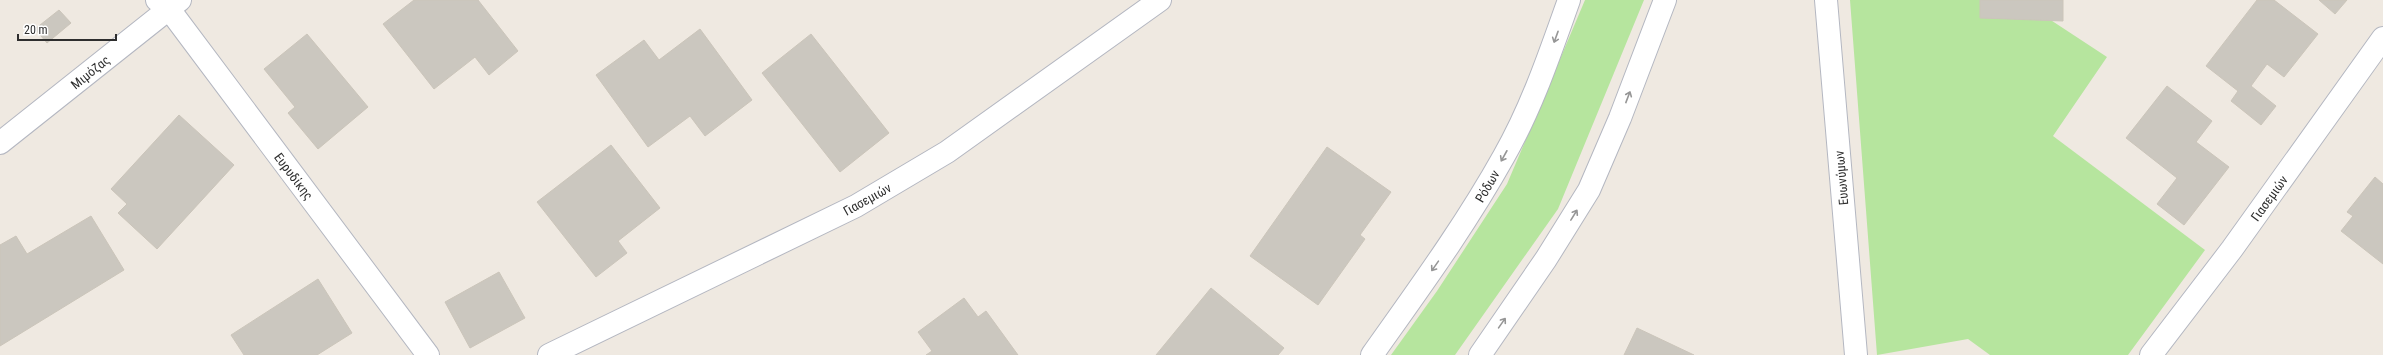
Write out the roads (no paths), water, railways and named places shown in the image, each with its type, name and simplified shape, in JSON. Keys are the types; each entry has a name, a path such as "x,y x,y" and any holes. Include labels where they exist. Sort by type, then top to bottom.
{"street":[{"name":"Γιασεμιών","path":"549,355 856,206 947,152 1160,0"},
{"name":"Ρόδων","path":"1372,355 1465,223 1505,155 1533,97 1569,0"},
{"path":"1480,355 1546,259 1589,190 1620,118 1665,0"},
{"name":"Ευωνύμων","path":"1826,0 1856,355"},
{"name":"Μιμόζας","path":"0,143 169,3"},
{"name":"Ευρυδίκης","path":"169,3 428,355"},
{"name":"Γιασεμιών","path":"2151,355 2232,249 2383,38"}]}
